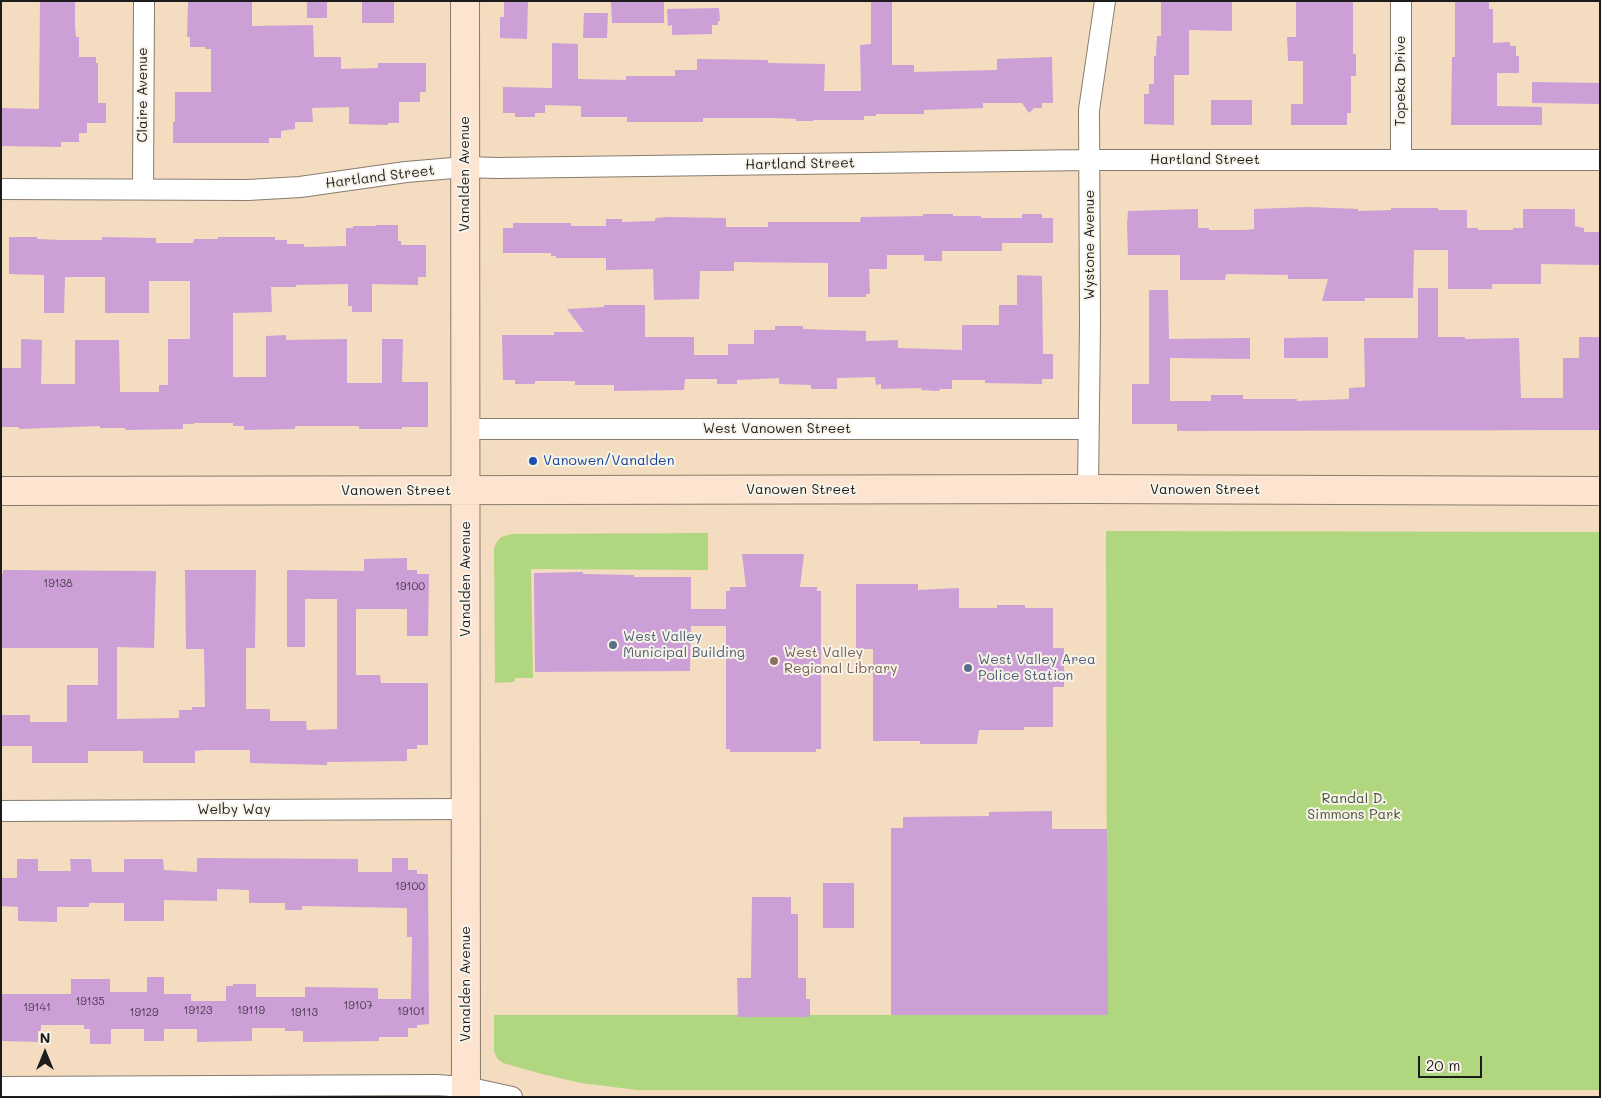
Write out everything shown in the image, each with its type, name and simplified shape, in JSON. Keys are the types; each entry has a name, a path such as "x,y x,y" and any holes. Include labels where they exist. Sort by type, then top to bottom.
{"main road":[{"name":"Vanalden Avenue","path":"465,1 466,1092"},
{"name":"Vanowen Street","path":"1,491 1088,489 1600,491"}],"street":[{"name":"Claire Avenue","path":"143,190 144,1"},
{"name":"Wystone Avenue","path":"1088,489 1090,323 1089,110 1105,1"},
{"name":"Topeka Drive","path":"1401,1 1401,160"},
{"name":"Hartland Street","path":"1,189 248,190 300,187 406,172 466,167 1089,160 1600,160"},
{"name":"West Vanowen Street","path":"466,429 1088,429"},
{"name":"Welby Way","path":"1,811 466,809"},
{"path":"1,1087 436,1086 466,1092 512,1097"}],"green space":[{"name":"Randal D. Simmons Park","path":"1106,531 1600,532 1600,1090 637,1090 581,1083 503,1063 497,1058 494,1051 494,1015 1107,1015"},
{"path":"708,533 708,570 531,569 533,678 515,678 514,682 495,683 494,549 501,537 512,534"}],"building":[{"path":"40,1 75,1 75,26 76,37 79,37 79,57 96,57 96,63 98,63 98,103 106,103 106,123 87,123 87,133 79,133 79,142 61,142 61,147 1,146 1,108 39,109"},
{"path":"307,1 327,1 327,18 307,18"},
{"path":"362,1 394,1 394,23 362,23"},
{"path":"504,1 528,1 527,39 500,38 500,17 504,17"},
{"path":"611,1 664,1 664,23 612,23"},
{"path":"871,1 892,1 892,65 914,65 914,72 997,70 997,59 1052,57 1053,103 1042,103 1042,108 1034,108 1029,113 1022,103 983,103 983,108 924,110 924,114 876,114 876,116 864,116 864,120 813,121 775,118 703,118 703,122 627,122 627,117 581,117 581,106 545,105 545,113 535,113 535,117 515,117 515,113 503,113 503,87 552,88 552,43 578,44 578,79 626,80 626,76 675,76 675,70 697,70 697,59 768,60 768,63 825,64 824,91 861,91 860,45 871,44"},
{"path":"1161,1 1232,1 1232,31 1189,30 1189,75 1174,75 1174,125 1144,124 1144,94 1149,94 1149,84 1154,84 1154,56 1156,56 1157,36 1161,36"},
{"path":"1296,1 1353,1 1353,54 1356,54 1356,76 1351,76 1351,113 1347,113 1347,125 1291,125 1291,104 1303,104 1303,61 1288,61 1287,37 1296,37"},
{"path":"1455,1 1489,1 1489,9 1493,9 1493,43 1510,42 1510,46 1516,46 1516,56 1519,56 1519,73 1497,73 1497,106 1542,107 1542,125 1451,125 1452,57 1455,57"},
{"path":"188,2 252,2 252,26 313,25 314,57 341,57 341,69 378,68 378,63 426,63 426,92 420,92 420,102 399,102 399,123 388,123 388,125 349,124 349,107 312,108 313,122 295,122 295,129 281,131 281,138 269,138 269,143 173,143 175,92 211,92 211,49 190,47 190,37 187,37"},
{"path":"719,8 720,21 718,21 718,25 712,25 712,34 672,35 672,25 668,26 667,9"},
{"path":"584,13 608,13 607,38 583,38"},
{"path":"1532,82 1600,83 1600,104 1532,103"},
{"path":"1211,100 1252,100 1252,125 1211,125"},
{"path":"1309,207 1358,209 1358,211 1391,210 1391,208 1467,210 1467,228 1478,228 1478,230 1513,230 1513,228 1523,228 1523,209 1575,209 1575,226 1584,228 1584,232 1599,232 1599,265 1541,264 1541,284 1492,284 1492,289 1448,289 1448,250 1414,250 1413,298 1365,298 1365,301 1322,301 1328,279 1288,279 1288,275 1226,274 1225,280 1180,280 1180,255 1128,255 1128,211 1198,209 1198,228 1209,228 1209,230 1244,230 1254,229 1254,209"},
{"path":"923,214 953,214 953,216 981,216 981,218 1022,218 1022,214 1042,214 1042,218 1053,218 1053,243 1002,243 1002,251 942,251 942,261 924,261 924,255 887,255 887,269 869,269 870,294 866,294 866,297 828,297 828,263 734,262 734,271 700,271 699,299 654,300 653,269 606,270 606,258 556,258 556,256 551,256 551,253 503,253 503,228 513,228 513,223 571,223 571,226 606,226 606,219 622,219 622,222 655,221 655,218 667,217 726,218 726,227 768,227 768,222 860,222 861,217 923,216"},
{"path":"398,225 398,241 401,241 401,245 426,245 426,277 418,277 418,285 372,284 372,312 352,312 352,306 348,306 348,284 271,287 272,312 233,313 233,377 266,377 266,336 286,335 286,340 347,339 347,383 382,383 382,339 403,339 402,382 428,382 428,427 359,429 359,426 295,426 295,429 244,430 244,426 233,426 233,423 194,423 183,424 183,429 125,430 125,428 100,428 100,426 19,429 19,427 1,427 1,368 21,368 21,339 42,340 41,384 75,384 75,340 119,340 120,392 159,392 159,385 168,385 168,339 190,339 190,281 149,281 149,313 105,313 105,277 65,277 64,313 44,313 44,275 9,274 9,237 37,237 37,239 61,240 102,240 102,237 156,238 156,243 193,243 194,239 218,239 218,237 275,237 275,240 287,240 287,244 304,244 304,247 346,246 346,228"},
{"path":"1017,275 1042,276 1043,354 1053,354 1053,379 1042,379 1042,384 985,383 985,380 952,380 952,389 940,389 939,391 921,390 922,388 881,389 881,384 876,385 875,377 837,378 837,389 811,389 811,385 779,384 779,378 737,380 737,384 717,384 717,379 685,379 684,390 614,391 614,385 575,385 575,381 535,381 535,384 515,384 515,380 503,380 502,335 554,335 554,332 584,332 567,309 604,307 604,305 645,305 645,337 694,337 694,355 728,355 728,344 754,344 754,330 775,330 775,326 803,326 803,329 866,331 866,341 898,340 898,348 962,350 962,325 999,325 999,305 1017,305"},
{"path":"1418,288 1438,288 1438,337 1465,337 1465,339 1519,338 1521,398 1563,398 1563,358 1579,358 1579,337 1599,337 1599,430 1177,431 1177,424 1132,424 1132,384 1149,384 1149,290 1168,290 1169,339 1250,338 1250,359 1170,358 1170,401 1211,401 1211,395 1243,395 1243,399 1297,399 1297,401 1349,399 1349,388 1365,387 1364,338 1418,338"},
{"path":"1328,337 1328,358 1284,358 1284,338"},
{"path":"742,554 804,554 800,587 817,587 817,591 821,591 821,749 816,749 816,752 730,752 730,749 726,749 726,626 691,626 690,671 535,672 534,573 583,572 583,574 634,575 634,577 691,577 691,609 726,609 726,591 730,591 730,587 746,587"},
{"path":"407,558 407,570 417,570 417,574 429,574 428,636 407,636 407,609 356,609 356,675 380,675 381,683 428,683 428,745 417,745 417,749 407,749 407,761 327,762 327,765 250,763 250,750 204,750 195,751 195,763 143,763 143,751 88,751 88,763 32,763 32,746 1,746 1,715 30,715 30,722 67,722 67,685 98,685 98,648 1,648 1,574 3,574 3,570 156,571 154,648 117,647 117,719 179,718 179,710 205,707 204,649 186,649 185,570 256,570 255,648 246,648 246,709 270,709 270,721 306,721 307,730 337,729 337,599 305,599 305,647 287,647 287,570 364,571 364,559"},
{"name":"West Valley Area Police Station","path":"856,584 918,584 918,590 959,588 959,608 997,608 997,605 1025,605 1025,608 1053,608 1053,648 1064,648 1064,687 1053,687 1053,727 1024,727 1024,730 979,730 977,744 920,744 920,741 873,741 873,649 856,649"},
{"path":"1052,811 1052,829 1107,829 1108,1015 891,1015 891,828 903,828 903,817 989,816 989,812"},
{"path":"197,858 358,859 358,872 392,872 392,858 408,858 408,870 417,870 417,874 428,874 429,1024 417,1025 417,1028 408,1028 408,1037 379,1037 379,1041 303,1042 303,1031 285,1031 285,1028 252,1028 252,1041 197,1042 197,1029 164,1029 164,1041 144,1041 144,1029 111,1029 111,1044 90,1044 90,1029 84,1029 84,1025 41,1025 41,1031 38,1031 38,1042 1,1041 1,994 71,994 71,979 110,979 110,992 147,992 147,977 164,977 164,994 191,994 191,1001 226,1001 226,986 233,986 233,984 256,984 256,997 305,997 305,987 378,988 378,999 411,999 412,937 407,937 407,908 302,906 302,910 285,910 285,903 249,903 249,890 217,889 217,901 164,900 164,921 124,921 124,903 89,903 89,907 57,907 57,922 18,921 18,907 1,906 1,878 17,878 17,859 38,859 38,871 71,871 70,859 91,859 92,872 124,872 124,859 163,859 164,870 197,872"},
{"path":"823,883 854,883 854,928 823,928"},
{"path":"752,897 791,897 791,914 798,914 798,978 806,978 806,999 810,999 810,1017 738,1017 737,978 751,978"}],"place":[{"name":"Vanowen/Vanalden","path":"533,461"},
{"name":"West Valley Municipal Building","path":"613,645"},
{"name":"West Valley Regional Library","path":"774,661"},
{"name":"West Valley Area Police Station","path":"968,668"}]}
